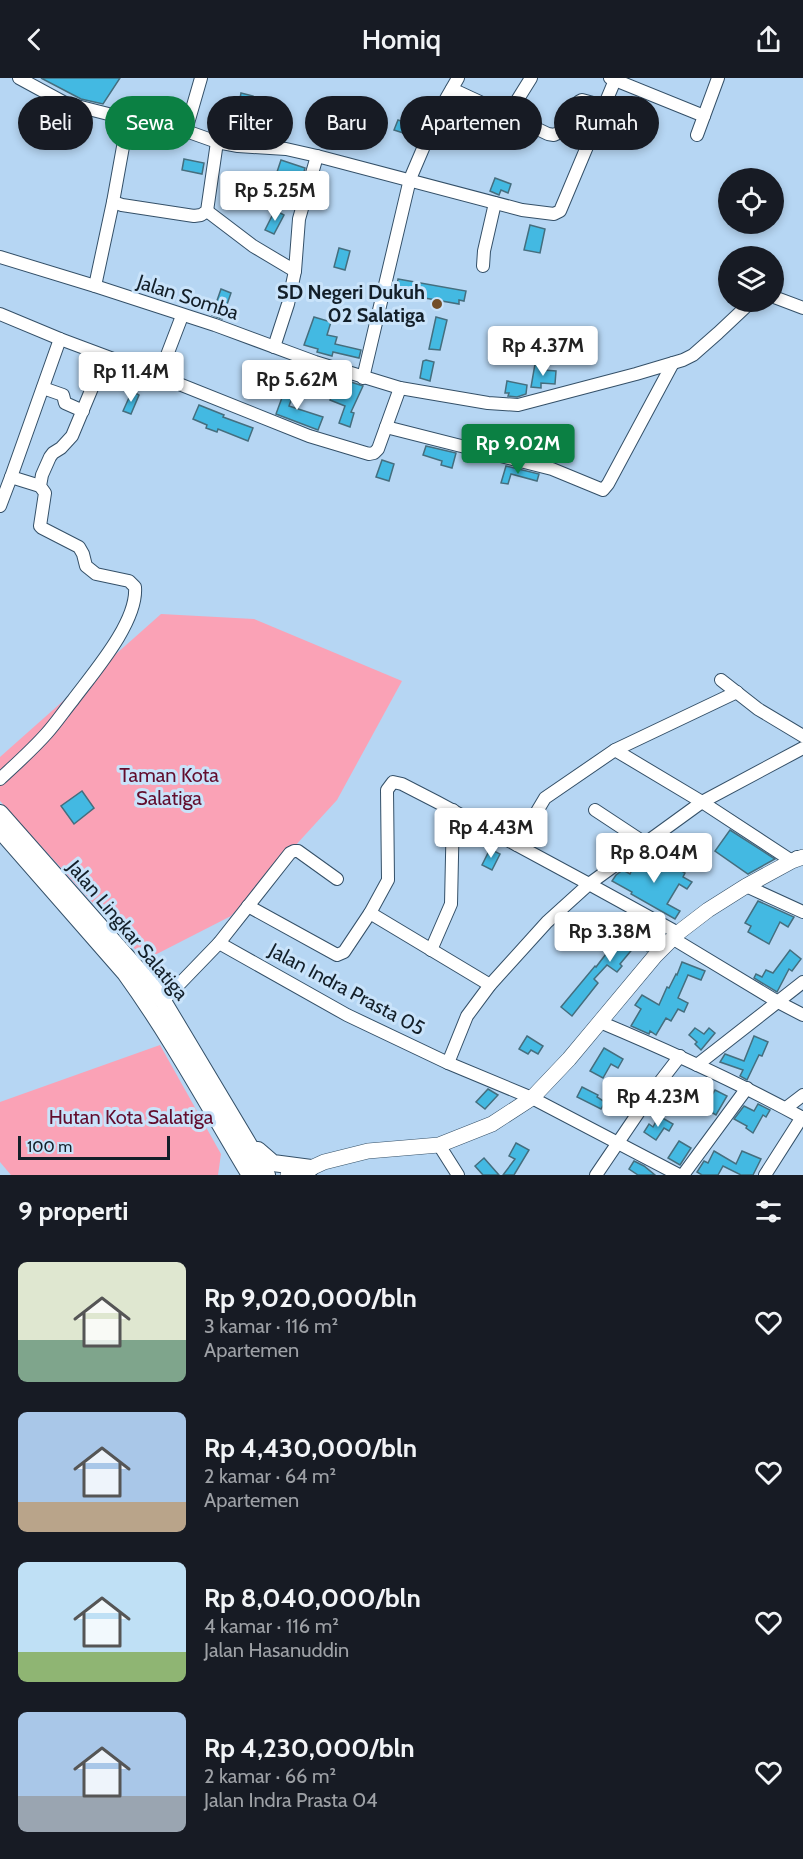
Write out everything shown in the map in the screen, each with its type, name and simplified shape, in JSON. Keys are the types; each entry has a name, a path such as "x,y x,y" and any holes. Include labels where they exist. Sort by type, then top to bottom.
{"highway":[{"name":"Jalan Lingkar Salatiga","path":"0,813 164,1001 181,1029 237,1139 250,1175"},
{"name":"Jalan Lingkar Salatiga","path":"0,830 131,981 237,1139 267,1175"},
{"path":"237,1139 273,1163 307,1172"},
{"path":"237,1139 245,1175"}],"main road":[{"path":"288,1175 307,1172 324,1162 378,1149 438,1145 492,1124 532,1098 570,1059 655,956 675,936 708,910 799,857"}],"street":[{"path":"19,78 65,103 105,113"},
{"path":"195,99 201,78"},
{"path":"520,96 531,78"},
{"path":"697,135 718,78"},
{"path":"607,96 613,79 704,116"},
{"path":"363,378 410,179 455,83 477,96"},
{"path":"95,286 122,150"},
{"path":"113,202 194,216 201,215 207,211 216,150"},
{"path":"290,150 410,179 522,210 554,214 560,211 586,150"},
{"path":"274,347 288,304 295,271 299,219 317,156"},
{"path":"483,266 495,202"},
{"path":"207,211 253,246 295,271"},
{"name":"Jalan Somba","path":"0,257 95,286 363,378 456,399 513,405 636,374 693,355 740,312"},
{"path":"784,301 803,308"},
{"path":"0,314 309,436 369,454 378,449 400,388"},
{"path":"159,376 182,316"},
{"path":"0,506 60,339"},
{"path":"40,486 52,453 68,442 105,357"},
{"path":"386,428 552,469 603,490 673,363"},
{"path":"43,388 63,395 65,403 83,411"},
{"path":"0,779 47,733 86,683 115,643 127,621 135,596 135,588 129,581 96,574 86,566 79,547 42,528 40,526 45,493 40,486 11,477"},
{"path":"721,680 758,709 803,736"},
{"path":"517,845 545,798 615,750 737,692"},
{"path":"448,1063 467,1016 490,985 547,922 589,884 702,802 803,748"},
{"path":"615,750 799,857"},
{"path":"248,906 337,955 344,952 370,913 388,880 387,790 393,782 402,784 453,810 589,884 778,1002 803,1015"},
{"path":"431,950 451,904 453,810"},
{"path":"594,810 645,843"},
{"path":"164,1001 219,943 290,853 298,851 337,879"},
{"path":"746,886 803,912"},
{"path":"370,913 490,985"},
{"name":"Jalan Indra Prasta 05","path":"219,943 347,1015 448,1063 532,1098 681,1175"},
{"path":"698,1065 803,982"},
{"path":"600,1022 680,1056 803,1118 765,1175"},
{"path":"596,1175 653,1091 680,1056"},
{"path":"681,1175 747,1088"},
{"path":"786,1108 803,1095"},
{"path":"438,1145 458,1175"}],"green space":[{"name":"Taman Kota Salatiga","path":"161,614 254,619 402,681 337,800 231,916 145,960 0,801 0,757"},
{"name":"Hutan Kota Salatiga","path":"160,1045 221,1154 218,1175 11,1175 0,1162 0,1102"}],"building":[{"path":"41,78 120,78 108,96 105,96 103,104 93,102 93,96 75,96"},
{"path":"398,120 400,121 400,132 394,130"},
{"path":"184,159 204,163 202,174 182,170"},
{"path":"281,160 305,168 297,198 286,194 291,180 276,175"},
{"path":"495,178 511,184 508,193 501,190 499,195 490,191"},
{"path":"275,210 284,215 274,234 265,230"},
{"path":"530,225 545,229 540,253 524,250"},
{"path":"339,248 350,251 345,270 334,267"},
{"path":"398,279 466,291 464,301 459,300 459,304 396,293"},
{"path":"221,289 231,293 222,319 212,315"},
{"path":"314,317 331,322 327,335 337,337 335,344 361,350 359,358 333,352 332,356 304,345"},
{"path":"436,317 447,320 440,350 429,349"},
{"path":"423,361 434,362 430,381 420,378"},
{"path":"535,364 544,366 544,370 556,371 555,384 541,383 541,388 531,387"},
{"path":"339,378 363,386 351,412 354,413 350,427 339,423 345,406 330,400"},
{"path":"507,381 527,385 526,394 517,397 508,396 509,393 505,393"},
{"path":"287,384 296,387 289,406 323,417 318,430 276,414"},
{"path":"132,391 139,395 131,414 123,411"},
{"path":"199,405 253,428 248,441 218,429 217,432 206,428 207,425 193,419"},
{"path":"426,446 456,453 452,468 441,465 442,461 423,455"},
{"path":"382,460 394,464 389,481 376,477"},
{"path":"506,466 539,474 537,481 511,474 508,484 501,483"},
{"path":"82,791 94,808 74,824 61,806"},
{"path":"730,830 775,859 748,874 715,851"},
{"path":"490,849 500,854 492,870 482,865"},
{"path":"640,857 657,865 661,859 685,873 683,877 692,882 687,889 679,884 667,904 680,911 675,919 612,881 623,870 630,874"},
{"path":"758,901 794,917 788,927 780,922 769,944 748,932 751,926 745,923"},
{"path":"630,916 649,926 641,936 653,945 647,951 640,945 639,948 635,946 620,964 622,966 617,972 607,965 594,979 598,983 572,1016 561,1007 595,966 606,954 608,956 622,939 620,938 623,931 629,926 625,923"},
{"path":"790,950 801,959 792,971 789,969 777,992 754,978 756,974 762,977 766,970 773,973"},
{"path":"682,962 705,971 701,980 688,975 678,998 688,1003 684,1012 678,1009 671,1021 666,1018 656,1035 631,1026 641,1009 635,1005 642,995 659,1005"},
{"path":"695,1028 704,1034 709,1028 715,1033 701,1050 695,1044 697,1042 689,1035"},
{"path":"527,1036 543,1046 538,1054 531,1050 528,1054 519,1049"},
{"path":"754,1036 768,1042 747,1080 740,1076 743,1070 720,1062 725,1054 744,1061"},
{"path":"604,1048 623,1059 618,1068 611,1064 603,1078 590,1071"},
{"path":"582,1087 598,1095 597,1097 605,1102 601,1109 577,1097"},
{"path":"488,1089 498,1095 485,1109 476,1102"},
{"path":"715,1090 727,1096 716,1115 696,1103 701,1095 709,1100"},
{"path":"758,1104 770,1110 766,1117 763,1115 753,1133 746,1128 747,1126 734,1119 744,1106 754,1111"},
{"path":"659,1116 673,1124 669,1131 664,1128 656,1140 644,1132 649,1124 653,1127"},
{"path":"679,1141 691,1148 680,1165 668,1158"},
{"path":"516,1143 529,1150 514,1175 503,1175 515,1159 509,1156"},
{"path":"714,1151 736,1164 742,1151 761,1159 753,1175 741,1175 723,1166 718,1175 702,1175 697,1172 704,1161 708,1163"},
{"path":"484,1158 499,1175 483,1175 475,1166"},
{"path":"634,1161 655,1175 638,1175 629,1169"}],"place":[{"name":"SD Negeri Dukuh 02 Salatiga","path":"437,304"}]}
